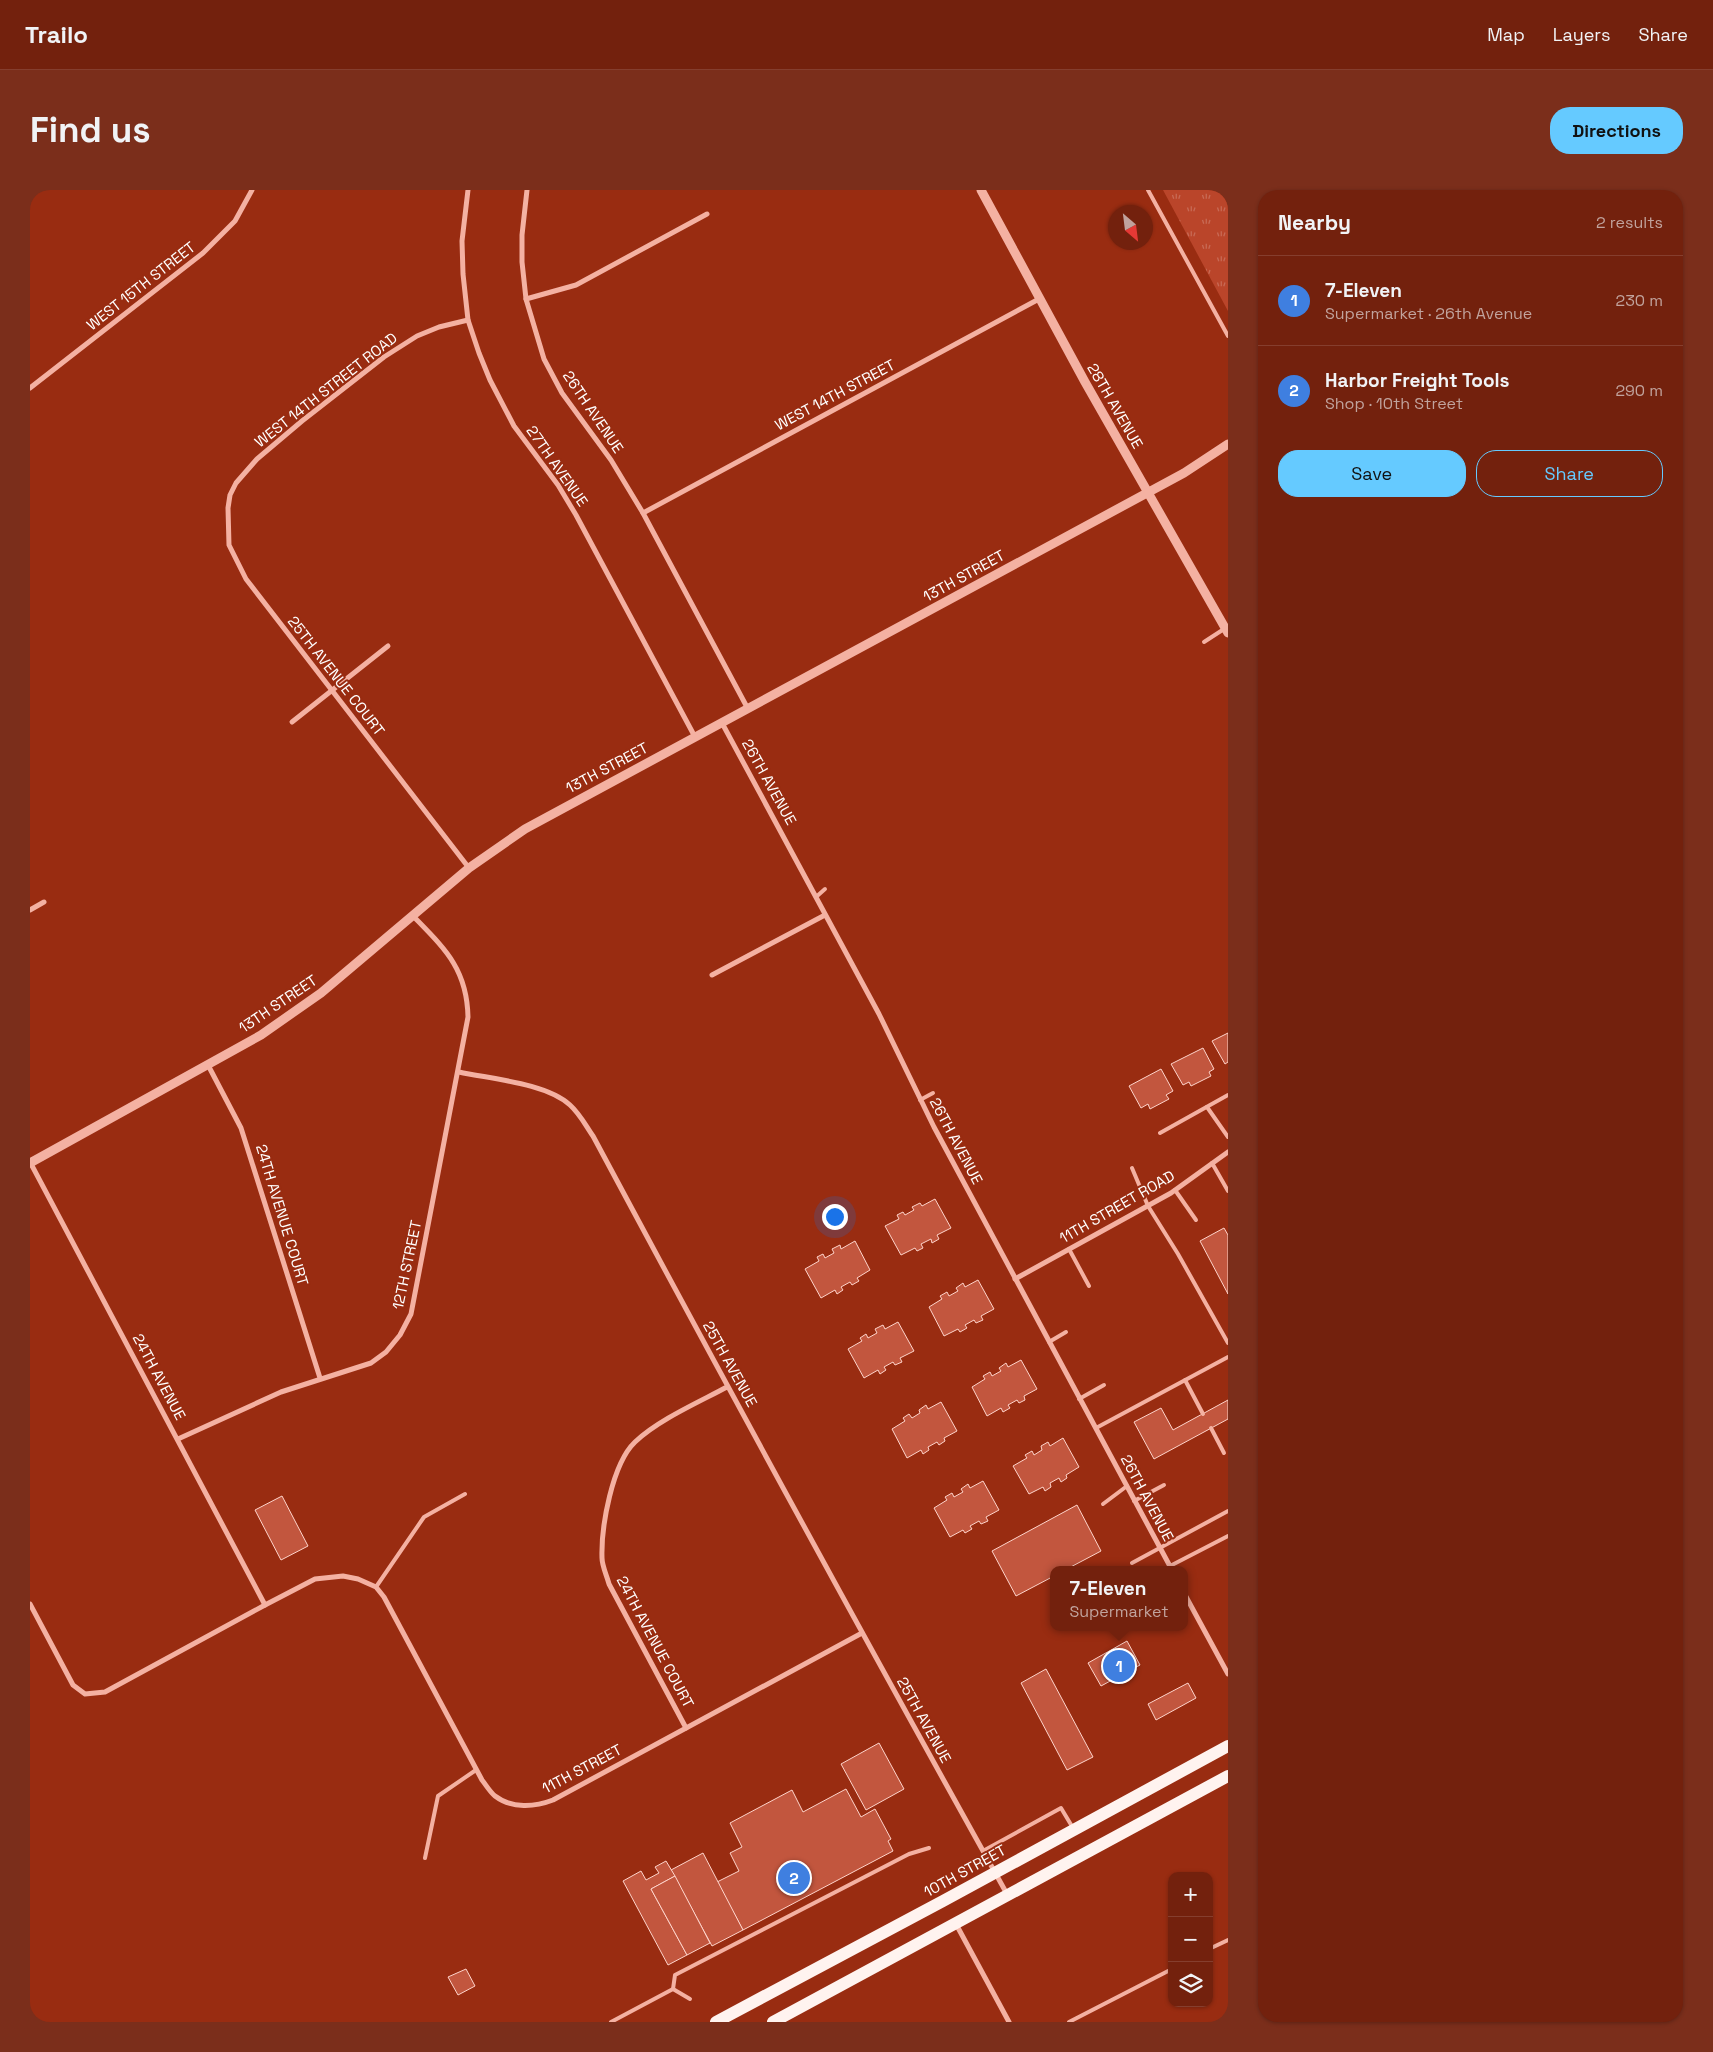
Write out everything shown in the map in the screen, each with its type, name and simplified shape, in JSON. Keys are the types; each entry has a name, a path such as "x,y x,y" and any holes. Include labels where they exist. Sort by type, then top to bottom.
{"main road":[{"name":"10TH STREET","path":"716,2022 1228,1746"},
{"path":"773,2022 1228,1776"}],"street":[{"name":"WEST 15TH STREET","path":"30,388 203,253 235,221 252,190"},
{"name":"27TH AVENUE","path":"468,190 462,241 468,320 490,380 514,426 558,485 576,515 695,737"},
{"name":"26TH AVENUE","path":"527,190 522,235 522,262 526,299 544,359 562,393 611,460 643,513 748,709"},
{"name":"28TH AVENUE","path":"981,190 1039,299 1226,631"},
{"path":"526,299 576,285 707,214"},
{"name":"WEST 14TH STREET","path":"643,513 1039,299"},
{"name":"WEST 14TH STREET ROAD","path":"236,483 257,459 384,357 417,336 439,327 468,320"},
{"name":"13TH STREET","path":"30,1163 261,1034 321,993 411,915 469,868 525,829 1184,473 1228,444"},
{"name":"25TH AVENUE COURT","path":"236,483 230,495 229,545 246,579 469,868"},
{"path":"292,722 388,646"},
{"name":"26TH AVENUE","path":"722,723 879,1014 920,1100 1015,1279 1170,1566"},
{"path":"30,910 44,902"},
{"path":"411,915 445,950 456,966 465,986 468,1017 459,1072"},
{"path":"712,975 825,915"},
{"name":"24TH AVENUE COURT","path":"208,1064 241,1128 320,1378"},
{"name":"12TH STREET","path":"178,1440 280,1392 371,1363 386,1352 400,1336 411,1314 459,1072"},
{"name":"25TH AVENUE","path":"459,1072 540,1089 555,1094 570,1105 593,1136 727,1387 755,1434 862,1633 1008,1896"},
{"name":"11TH STREET ROAD","path":"1015,1279 1175,1190 1228,1152"},
{"name":"24TH AVENUE","path":"30,1163 265,1604"},
{"name":"24TH AVENUE COURT","path":"686,1728 609,1584 602,1559 606,1517 616,1472 634,1443 662,1423 727,1387"},
{"path":"30,1604 74,1685 85,1694 105,1692 265,1604 315,1579 343,1576 358,1578 376,1587"},
{"name":"11TH STREET","path":"376,1587 384,1598 476,1770 495,1796 524,1806 540,1805 553,1800 862,1633"},
{"path":"1188,1600 1228,1674"},
{"path":"956,1924 1009,2022"}],"lane":[{"path":"1148,190 1228,336"},
{"path":"1204,642 1226,631"},
{"path":"816,898 825,889"},
{"path":"920,1100 933,1093"},
{"path":"1160,1133 1228,1095"},
{"path":"1207,1107 1228,1136"},
{"path":"1212,1163 1228,1191"},
{"path":"1132,1168 1148,1206 1178,1254 1228,1343"},
{"path":"1175,1190 1196,1220"},
{"path":"1069,1249 1089,1286"},
{"path":"1049,1342 1066,1332"},
{"path":"1096,1428 1228,1357"},
{"path":"1185,1380 1203,1414"},
{"path":"1079,1398 1104,1385"},
{"path":"1211,1428 1224,1453"},
{"path":"1134,1501 1164,1485"},
{"path":"1103,1504 1127,1486"},
{"path":"376,1587 424,1517 465,1494"},
{"path":"1132,1563 1228,1511"},
{"path":"1175,1566 1228,1536"},
{"path":"425,1858 438,1796 476,1770"},
{"path":"983,1851 1061,1808 1074,1830"},
{"path":"674,1989 674,1975 909,1854 930,1848"},
{"path":"1213,1948 1228,1940"},
{"path":"1069,2022 1168,1971"},
{"path":"674,1989 690,1999"},
{"path":"610,2022 674,1989"}],"green space":[{"path":"1163,190 1228,190 1228,311"}],"building":[{"path":"1228,1033 1228,1062 1225,1064 1212,1041"},
{"path":"1203,1048 1214,1069 1209,1072 1211,1076 1191,1086 1189,1082 1183,1085 1171,1064"},
{"path":"1161,1069 1173,1091 1166,1095 1169,1099 1150,1109 1148,1104 1141,1108 1129,1086"},
{"path":"935,1199 951,1228 937,1235 939,1239 932,1243 931,1239 921,1244 923,1248 917,1251 915,1248 901,1255 885,1226 899,1219 897,1215 903,1212 905,1215 914,1210 912,1207 920,1203 922,1206"},
{"path":"1224,1228 1228,1235 1228,1294 1200,1241"},
{"path":"855,1241 870,1270 857,1278 859,1281 852,1285 850,1282 841,1287 843,1290 837,1294 835,1290 821,1298 805,1269 819,1261 817,1257 823,1254 825,1258 834,1253 832,1249 840,1245 841,1249"},
{"path":"978,1280 994,1309 981,1316 983,1320 976,1323 974,1320 965,1325 967,1328 960,1332 958,1329 944,1336 929,1307 942,1299 940,1296 947,1292 949,1296 958,1291 956,1288 963,1283 965,1287"},
{"path":"898,1322 914,1351 900,1358 902,1362 895,1365 893,1362 884,1367 886,1370 880,1374 878,1370 864,1378 848,1349 862,1341 860,1338 866,1334 868,1338 877,1333 875,1329 883,1325 885,1329"},
{"path":"1021,1360 1037,1389 1024,1396 1025,1400 1019,1403 1017,1400 1008,1405 1010,1408 1003,1412 1001,1408 987,1416 972,1387 985,1379 983,1376 990,1372 992,1376 1001,1371 999,1368 1006,1363 1008,1367"},
{"path":"1228,1400 1228,1419 1154,1459 1134,1422 1161,1408 1173,1430"},
{"path":"941,1402 957,1431 944,1438 945,1441 939,1445 937,1442 928,1447 929,1450 923,1454 921,1450 907,1458 892,1429 905,1421 903,1418 909,1414 912,1418 920,1413 919,1410 926,1405 928,1409"},
{"path":"1063,1438 1079,1467 1066,1475 1067,1478 1061,1482 1059,1478 1050,1483 1051,1487 1045,1491 1043,1487 1029,1494 1013,1466 1027,1458 1025,1455 1032,1451 1034,1455 1042,1450 1041,1446 1048,1442 1050,1446"},
{"path":"983,1481 999,1510 986,1517 988,1521 981,1524 979,1521 970,1526 972,1529 965,1533 963,1530 950,1537 934,1508 947,1500 945,1497 952,1493 954,1497 963,1492 961,1489 968,1484 970,1488"},
{"path":"282,1496 308,1546 281,1560 255,1510"},
{"path":"1077,1505 1101,1551 1073,1566 1050,1566 1050,1578 1016,1596 992,1551"},
{"path":"1127,1641 1140,1665 1101,1686 1088,1663"},
{"path":"1046,1669 1093,1757 1067,1770 1021,1683"},
{"path":"1188,1683 1196,1698 1156,1720 1148,1704"},
{"path":"879,1743 904,1789 866,1810 841,1764"},
{"path":"846,1789 861,1817 875,1809 891,1839 888,1841 893,1851 743,1930 717,1882 739,1871 730,1853 742,1847 730,1823 792,1790 803,1812"},
{"path":"703,1853 743,1930 712,1946 671,1870"},
{"path":"666,1861 675,1876 651,1889 687,1955 668,1965 623,1881 641,1871 646,1880 659,1873 655,1867"},
{"path":"675,1876 710,1943 687,1955 651,1889"},
{"path":"466,1969 475,1986 458,1995 448,1977"}],"place":[{"name":"7-Eleven","path":"1119,1666"},
{"name":"Harbor Freight Tools","path":"794,1878"}]}
